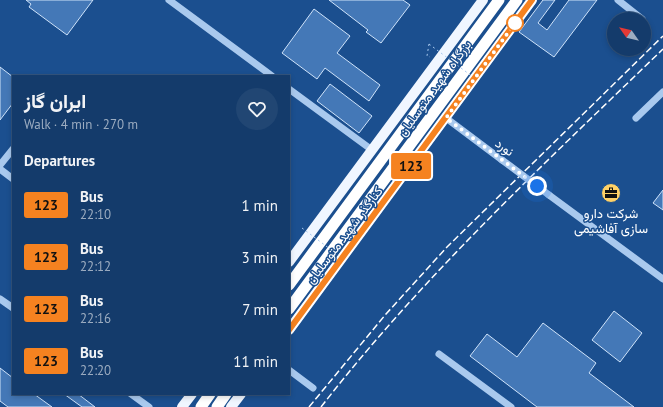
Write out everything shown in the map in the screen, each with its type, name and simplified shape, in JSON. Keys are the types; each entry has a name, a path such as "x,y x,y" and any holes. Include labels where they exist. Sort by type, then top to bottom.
{"highway":[{"name":"بزرگراه شهید متوسلیان","path":"290,284 499,0"},
{"name":"بزرگراه شهید متوسلیان","path":"290,307 517,0"},
{"path":"201,407 209,395"},
{"path":"217,407 225,395"}],"main road":[{"path":"290,261 483,0"},
{"name":"کنارگذر شهید متوسلیان","path":"290,329 532,0"},
{"path":"182,407 191,395"},
{"path":"231,407 240,395"}],"street":[{"path":"169,0 271,75"},
{"path":"618,0 633,12"},
{"path":"290,90 372,150"},
{"path":"636,118 663,92"},
{"name":"نورد","path":"446,118 663,279"},
{"path":"0,166 12,150"},
{"path":"0,169 12,178"},
{"path":"0,299 12,307"},
{"path":"438,354 512,407"},
{"path":"290,371 313,388"},
{"path":"132,395 149,407"}],"path":[{"path":"427,56 429,44 477,80"},
{"path":"302,228 346,261"}],"building":[{"path":"26,0 93,0 67,35 29,7 31,4"},
{"path":"329,0 403,0 410,5 381,43 366,32 368,30"},
{"path":"543,0 555,0 538,23 547,30 569,0 597,0 554,57 519,32"},
{"path":"314,9 350,36 337,53 380,85 369,101 325,68 317,79 282,53"},
{"path":"0,67 12,76 12,104 0,120"},
{"path":"330,84 372,116 359,133 317,101"},
{"path":"663,190 663,210 653,203"},
{"path":"614,311 642,333 620,362 592,340"},
{"path":"543,323 596,363 589,373 634,407 537,407 470,356 487,334 517,357"},
{"path":"0,368 12,377 12,395 35,395 52,407 8,407 0,401"},
{"path":"65,395 79,395 95,407 82,407"}],"railway":[{"path":"309,407 386,314 447,247 663,36"},
{"path":"321,407 360,359 443,266 529,178 663,49"}],"bus line":[{"name":"123","path":"290,329 532,0"}],"place":[{"name":"شرکت دارو سازی آفاشیمی","path":"611,193"}],"route":[{"path":"515,23 446,118 537,186"}]}
